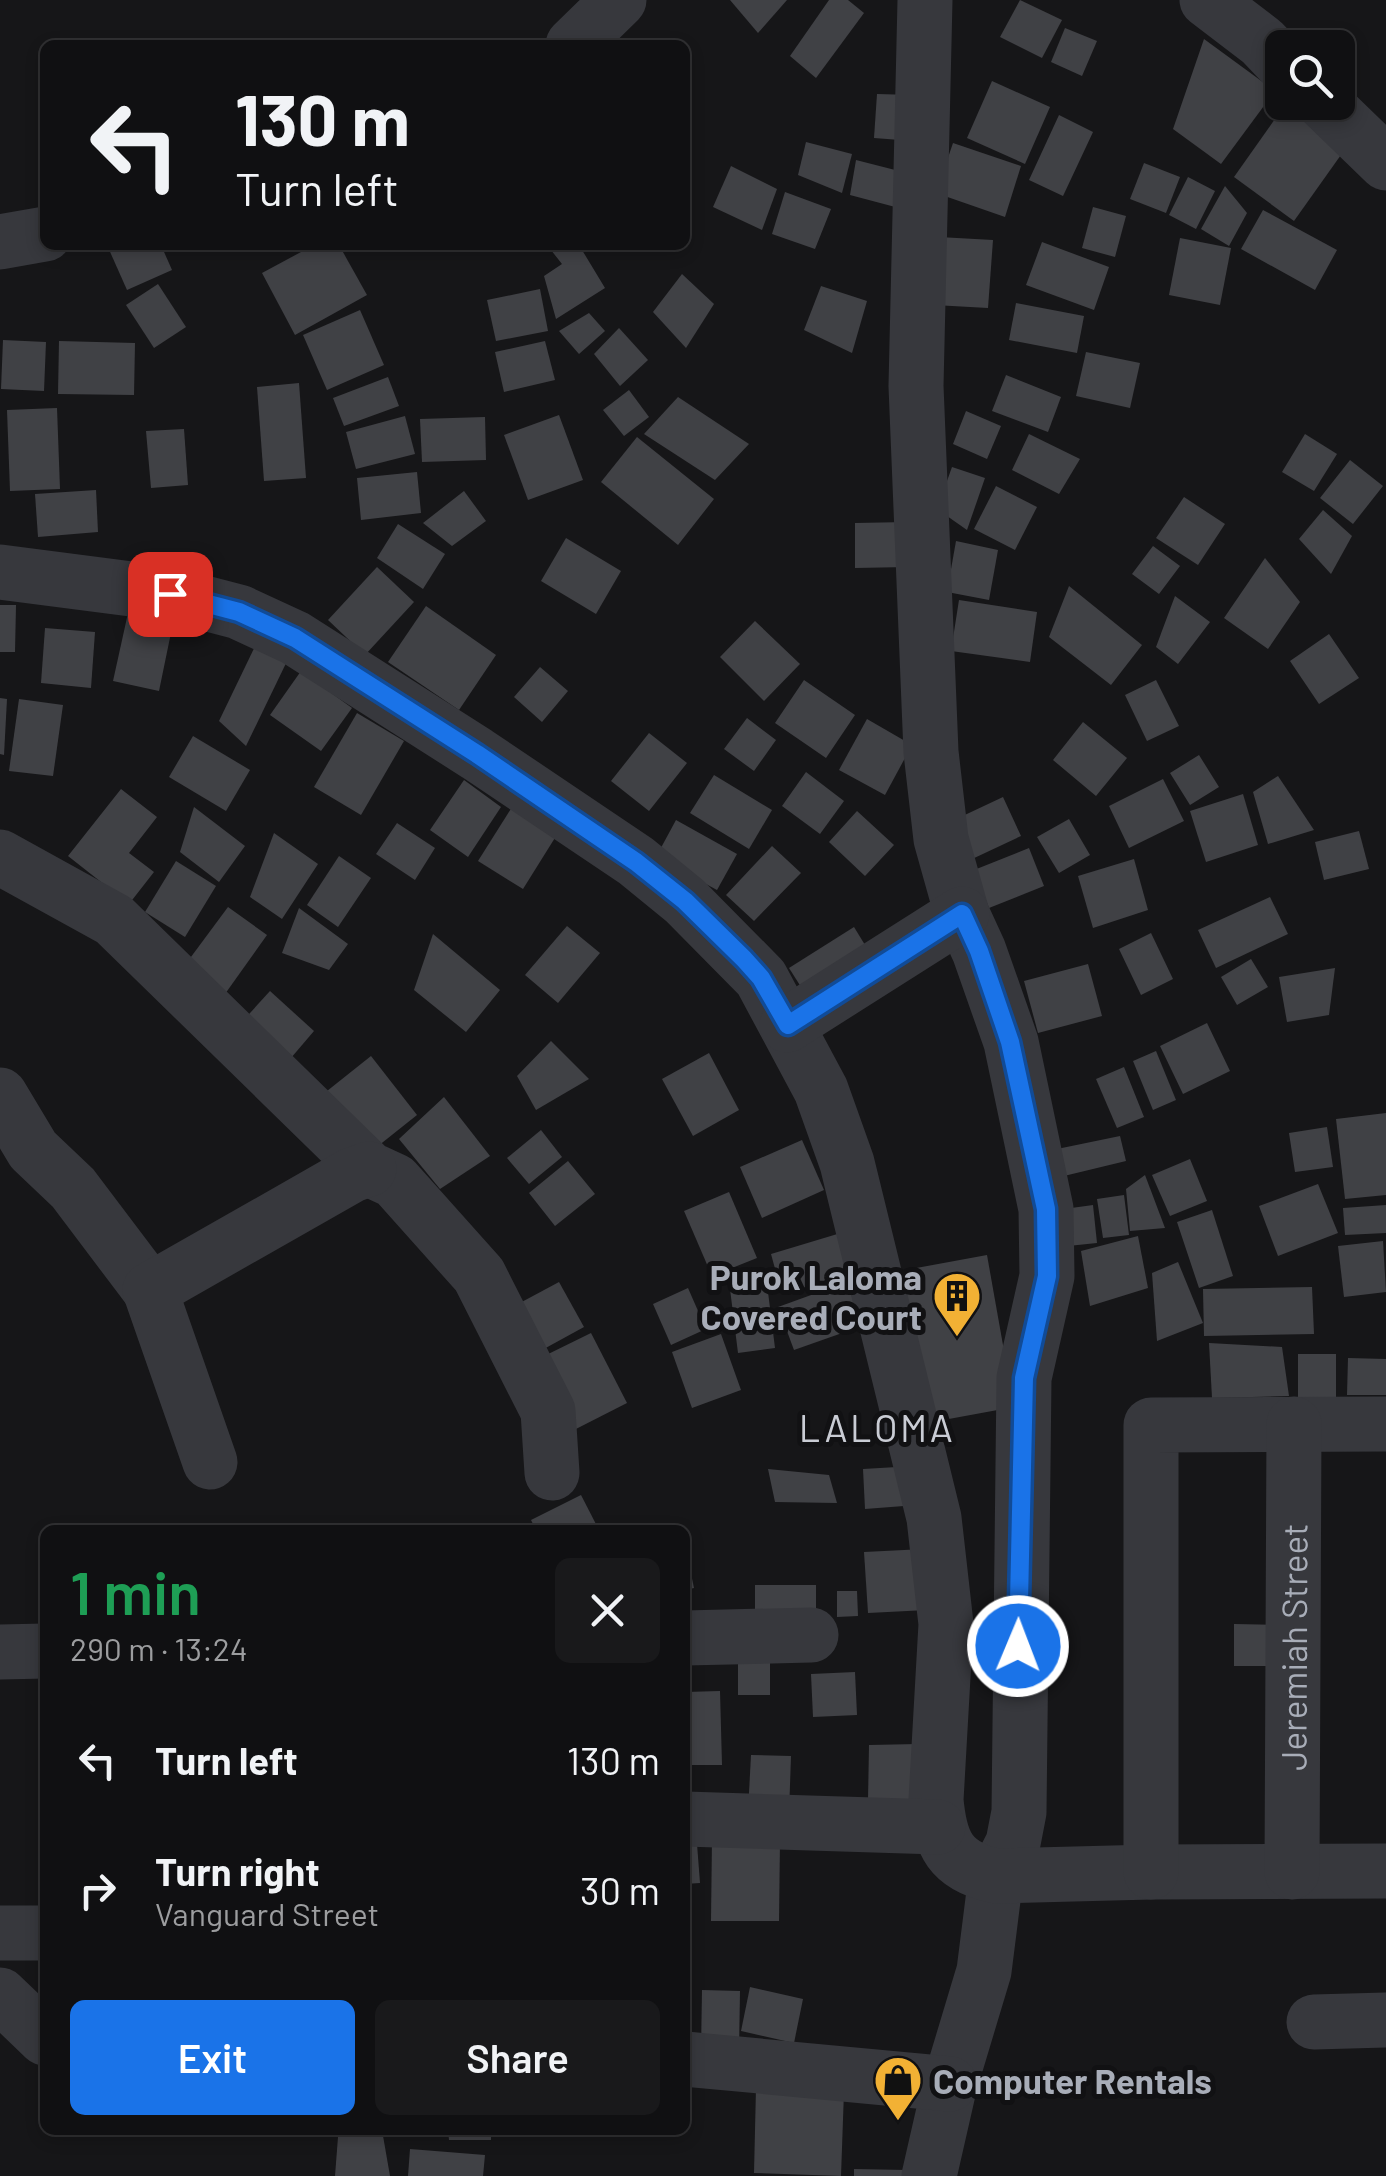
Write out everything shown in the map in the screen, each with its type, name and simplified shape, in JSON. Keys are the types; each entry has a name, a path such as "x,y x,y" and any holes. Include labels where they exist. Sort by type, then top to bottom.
{"street":[{"path":"579,40 619,0"},
{"path":"926,0 917,424 931,752 941,839 962,914 1010,1042 1046,1209 1047,1276 1024,1378 1019,1812 1013,1842 996,1876 984,1970 950,2084 929,2176"},
{"path":"1207,0 1265,45"},
{"path":"1342,120 1386,163"},
{"path":"0,242 40,235"},
{"path":"0,572 170,594 239,612 295,638 636,862 727,941 761,978 821,1090 847,1163 934,1518 946,1624 936,1800 938,1827 945,1846 959,1861 978,1872 996,1876 1386,1872"},
{"path":"0,857 114,920 369,1169 396,1181 479,1276 548,1411 552,1473"},
{"path":"788,1025 962,914"},
{"path":"0,1095 32,1150 73,1188 150,1290 210,1462"},
{"path":"150,1290 369,1169"},
{"path":"1151,1872 1151,1424 1386,1424"},
{"name":"Jeremiah Street","path":"1292,1872 1294,1424"},
{"path":"690,1638 811,1635"},
{"path":"0,1652 40,1651"},
{"path":"690,1819 938,1827"},
{"path":"0,1933 40,1933"},
{"path":"0,1995 40,2033"},
{"path":"1314,2022 1386,2020"},
{"path":"690,2059 950,2084"}],"building":[{"path":"730,0 787,0 758,33"},
{"path":"829,0 848,0 864,13 816,78 790,56"},
{"path":"1020,0 1062,20 1042,58 1000,37"},
{"path":"1065,28 1097,41 1082,76 1051,62"},
{"path":"1204,39 1265,84 1265,105 1221,164 1173,129"},
{"path":"992,81 1050,107 1025,164 967,138"},
{"path":"877,94 913,95 913,141 874,138"},
{"path":"1059,115 1093,132 1063,196 1029,180"},
{"path":"1274,120 1313,120 1348,145 1294,221 1234,177"},
{"path":"806,142 852,154 842,193 798,175"},
{"path":"953,143 1021,166 1005,217 936,193"},
{"path":"856,160 903,172 899,208 850,195"},
{"path":"1144,163 1180,177 1166,213 1130,199"},
{"path":"731,166 777,189 762,230 713,207"},
{"path":"1188,177 1215,191 1196,229 1169,215"},
{"path":"1225,186 1247,213 1229,246 1201,229"},
{"path":"785,192 831,209 815,249 772,234"},
{"path":"1093,207 1126,216 1115,257 1082,248"},
{"path":"1263,210 1337,250 1315,290 1241,249"},
{"path":"939,237 993,240 988,308 934,305"},
{"path":"1180,238 1231,248 1220,305 1169,295"},
{"path":"1042,242 1109,267 1094,310 1026,285"},
{"path":"109,250 163,250 172,270 127,290"},
{"path":"305,250 342,250 367,295 295,335 262,273"},
{"path":"551,250 582,250 605,288 556,319 544,276 562,264"},
{"path":"682,274 714,304 686,348 653,312"},
{"path":"158,284 186,327 154,348 126,305"},
{"path":"821,286 867,301 852,353 804,330"},
{"path":"540,289 548,331 496,341 487,300"},
{"path":"1016,303 1084,316 1077,353 1009,340"},
{"path":"360,310 384,365 327,390 303,335"},
{"path":"589,313 605,331 579,354 559,331"},
{"path":"619,328 648,360 620,386 594,354"},
{"path":"3,340 46,342 44,391 1,389"},
{"path":"59,341 135,343 134,395 58,394"},
{"path":"545,341 555,380 504,392 495,352"},
{"path":"1086,352 1140,363 1130,408 1076,396"},
{"path":"1006,375 1061,397 1048,432 992,411"},
{"path":"388,377 399,406 344,426 333,398"},
{"path":"299,383 306,478 264,481 257,387"},
{"path":"629,390 649,417 624,436 603,410"},
{"path":"678,397 749,444 715,480 644,434"},
{"path":"57,408 60,489 10,491 7,410"},
{"path":"966,411 1001,426 987,459 953,444"},
{"path":"559,415 583,480 528,500 504,435"},
{"path":"405,416 415,454 356,469 346,432"},
{"path":"485,417 486,460 422,462 420,419"},
{"path":"184,429 188,485 151,488 146,431"},
{"path":"1029,434 1080,459 1059,494 1012,470"},
{"path":"1305,434 1337,454 1314,491 1282,472"},
{"path":"637,437 714,499 678,545 601,482"},
{"path":"1350,460 1383,486 1353,524 1320,498"},
{"path":"952,467 985,478 967,530 937,509"},
{"path":"417,472 421,513 361,520 357,478"},
{"path":"996,486 1037,507 1015,550 974,529"},
{"path":"96,490 98,532 38,537 35,494"},
{"path":"464,491 486,521 452,546 423,523"},
{"path":"1184,497 1225,524 1198,565 1156,538"},
{"path":"1323,510 1352,536 1331,574 1299,539"},
{"path":"908,522 908,567 855,568 855,523"},
{"path":"398,524 445,554 423,589 377,558"},
{"path":"566,538 621,571 596,614 541,581"},
{"path":"956,541 998,550 989,600 947,592"},
{"path":"1153,546 1180,566 1159,594 1132,574"},
{"path":"1265,558 1300,602 1268,649 1224,618"},
{"path":"377,567 414,602 365,655 328,620"},
{"path":"1069,586 1142,645 1111,685 1049,637"},
{"path":"1175,596 1210,622 1178,664 1156,647"},
{"path":"959,600 1037,612 1030,662 951,651"},
{"path":"0,605 16,605 15,652 0,652"},
{"path":"426,606 496,655 459,710 388,662"},
{"path":"128,613 173,623 159,691 113,681"},
{"path":"755,621 800,664 764,701 720,657"},
{"path":"45,628 95,632 91,688 41,683"},
{"path":"1329,634 1359,678 1319,704 1290,661"},
{"path":"258,640 290,655 246,746 219,721"},
{"path":"540,667 568,691 542,722 514,697"},
{"path":"301,671 352,708 321,751 270,715"},
{"path":"804,680 855,715 826,758 775,723"},
{"path":"1156,680 1179,726 1147,741 1125,695"},
{"path":"0,698 7,699 4,755 0,754"},
{"path":"19,699 63,705 53,776 9,771"},
{"path":"357,713 404,741 361,815 314,787"},
{"path":"747,718 776,740 754,771 724,749"},
{"path":"867,719 912,745 885,795 839,770"},
{"path":"1083,722 1127,758 1096,796 1053,760"},
{"path":"649,733 687,763 649,811 611,781"},
{"path":"193,736 250,770 226,811 169,777"},
{"path":"1199,755 1219,787 1190,805 1170,773"},
{"path":"806,772 844,801 820,834 782,806"},
{"path":"714,775 772,810 749,849 690,813"},
{"path":"1278,776 1314,830 1268,844 1253,792"},
{"path":"1163,779 1184,821 1129,848 1109,806"},
{"path":"464,780 501,807 468,857 430,830"},
{"path":"121,789 157,817 129,853 154,872 129,904 68,856"},
{"path":"1243,794 1258,845 1206,862 1190,811"},
{"path":"1003,797 1021,836 970,860 952,821"},
{"path":"514,804 558,833 523,889 478,861"},
{"path":"194,807 245,846 219,882 180,852"},
{"path":"857,811 894,845 865,876 829,842"},
{"path":"1069,819 1090,855 1059,873 1037,837"},
{"path":"676,820 737,854 717,890 656,857"},
{"path":"397,823 435,848 415,880 376,854"},
{"path":"1359,831 1369,869 1324,880 1315,842"},
{"path":"274,833 318,864 282,919 250,897"},
{"path":"772,846 801,873 754,921 726,895"},
{"path":"1029,848 1044,886 989,908 974,870"},
{"path":"339,856 371,878 338,927 307,905"},
{"path":"1134,859 1148,910 1093,928 1078,876"},
{"path":"176,861 216,886 185,937 145,912"},
{"path":"1270,897 1288,934 1216,968 1198,930"},
{"path":"228,907 267,935 225,994 185,965"},
{"path":"299,908 348,944 329,970 282,953"},
{"path":"567,926 600,953 558,1003 525,975"},
{"path":"854,927 873,958 808,998 789,968"},
{"path":"1151,933 1173,979 1141,995 1119,949"},
{"path":"433,934 500,990 466,1032 414,990"},
{"path":"1251,959 1268,987 1237,1005 1221,977"},
{"path":"1088,964 1102,1016 1038,1033 1024,981"},
{"path":"1335,968 1329,1015 1287,1022 1279,977"},
{"path":"270,991 314,1031 285,1065 240,1024"},
{"path":"1207,1023 1230,1071 1183,1094 1160,1046"},
{"path":"551,1041 589,1079 536,1110 517,1076"},
{"path":"1156,1051 1176,1100 1153,1110 1133,1061"},
{"path":"709,1053 739,1110 693,1136 662,1079"},
{"path":"371,1056 417,1115 368,1154 322,1095"},
{"path":"1124,1067 1144,1117 1117,1128 1096,1079"},
{"path":"444,1097 490,1156 440,1189 399,1139"},
{"path":"1386,1113 1386,1195 1345,1199 1336,1119"},
{"path":"1327,1127 1333,1167 1295,1172 1289,1133"},
{"path":"541,1130 562,1157 529,1184 507,1158"},
{"path":"1120,1136 1126,1161 1064,1176 1057,1149"},
{"path":"802,1140 824,1190 762,1218 740,1167"},
{"path":"1190,1159 1207,1201 1170,1216 1152,1175"},
{"path":"568,1161 595,1194 555,1226 529,1193"},
{"path":"1145,1175 1165,1228 1130,1231 1126,1189"},
{"path":"1318,1184 1338,1233 1278,1256 1259,1206"},
{"path":"729,1192 757,1258 712,1276 684,1211"},
{"path":"1124,1195 1129,1235 1103,1238 1097,1199"},
{"path":"1093,1205 1097,1243 1068,1246 1064,1209"},
{"path":"1386,1205 1386,1233 1345,1235 1343,1208"},
{"path":"1212,1210 1233,1276 1199,1288 1177,1222"},
{"path":"844,1232 856,1272 782,1294 771,1254"},
{"path":"1138,1236 1148,1288 1090,1306 1081,1251"},
{"path":"1383,1241 1386,1292 1344,1297 1338,1246"},
{"name":"Purok Laloma Covered Court","path":"987,1255 1014,1407 927,1423 900,1271"},
{"path":"1178,1262 1203,1323 1157,1341 1152,1273"},
{"path":"765,1268 775,1348 738,1353 728,1273"},
{"path":"559,1282 584,1327 542,1350 518,1304"},
{"path":"847,1282 862,1326 794,1350 778,1307"},
{"path":"1312,1287 1314,1334 1204,1336 1203,1289"},
{"path":"688,1288 706,1329 671,1345 653,1304"},
{"path":"591,1333 627,1403 572,1431 536,1360"},
{"path":"721,1334 741,1390 692,1408 672,1352"},
{"path":"1209,1343 1282,1347 1289,1396 1212,1398"},
{"path":"1298,1354 1336,1354 1336,1398 1298,1399"},
{"path":"1348,1358 1386,1359 1386,1395 1347,1395"},
{"path":"914,1466 917,1505 865,1509 863,1469"},
{"path":"768,1469 829,1475 837,1503 775,1502"},
{"path":"581,1495 596,1525 534,1525 531,1520"},
{"path":"924,1549 927,1610 868,1613 864,1552"},
{"path":"755,1585 816,1585 816,1627 755,1626"},
{"path":"837,1591 857,1591 858,1616 837,1617"},
{"path":"1234,1624 1286,1625 1286,1666 1234,1666"},
{"path":"738,1645 770,1645 770,1695 738,1695"},
{"path":"855,1672 857,1715 813,1717 811,1674"},
{"path":"720,1691 722,1765 690,1765 690,1692"},
{"path":"918,1744 911,1803 868,1801 869,1745"},
{"path":"751,1755 791,1756 789,1814 748,1812"},
{"path":"696,1831 700,1883 690,1884 690,1832"},
{"path":"712,1838 780,1840 779,1921 711,1921"},
{"path":"750,1987 803,1999 794,2043 741,2031"},
{"path":"702,1990 740,1991 739,2052 701,2051"},
{"path":"756,2088 844,2091 841,2176 754,2173"},
{"path":"383,2135 390,2176 335,2176 338,2137"},
{"path":"448,2135 491,2135 491,2140 449,2140"},
{"path":"410,2149 485,2155 483,2176 408,2176"},
{"path":"854,2169 907,2170 906,2176 854,2176"}],"place":[{"name":"Purok Laloma Covered Court","path":"957,1338"},
{"name":"Computer Rentals","path":"898,2122"}],"district":[{"name":"LALOMA","path":"877,1427"}],"route":[{"path":"170,594 239,612 295,638 636,862 685,901 744,959 761,978 788,1025 962,914 1010,1042 1046,1209 1047,1276 1024,1378 1018,1646"}]}
